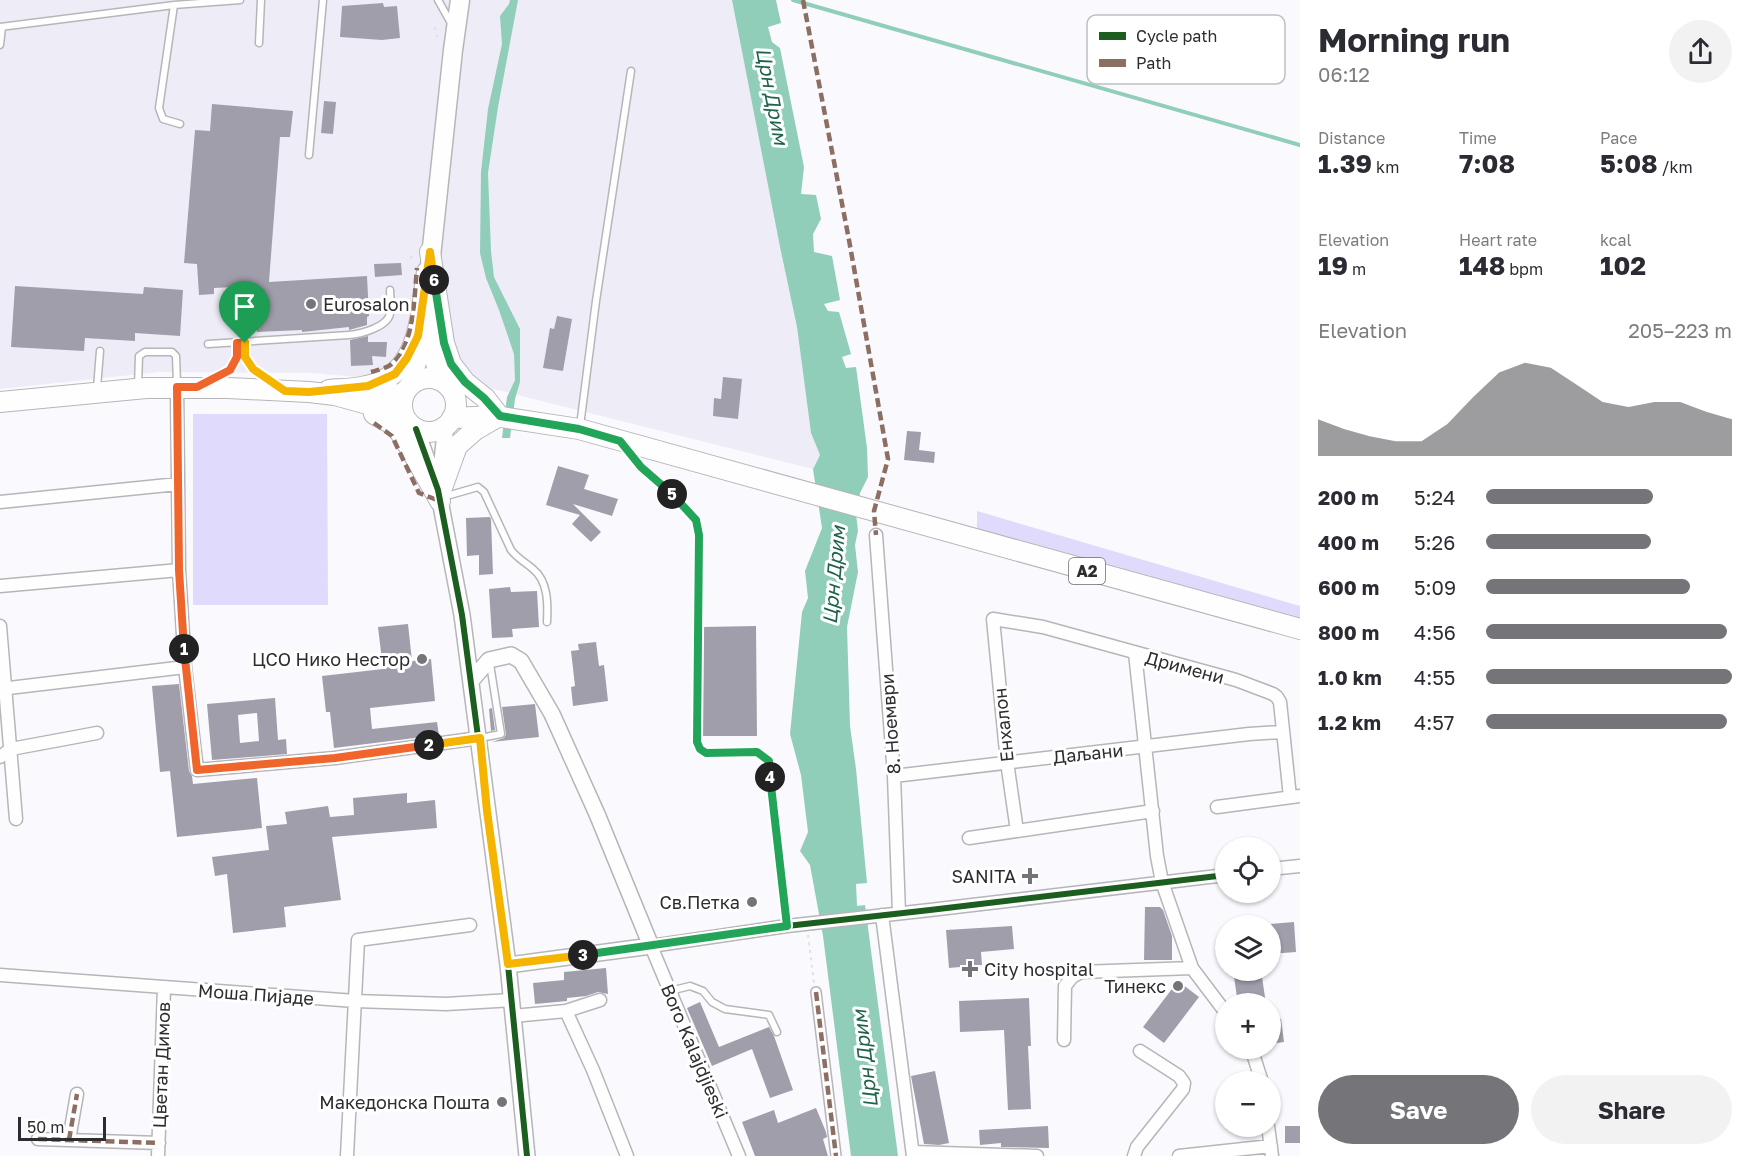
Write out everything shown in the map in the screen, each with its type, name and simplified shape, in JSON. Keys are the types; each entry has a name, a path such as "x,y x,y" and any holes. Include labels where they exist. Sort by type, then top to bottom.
{"main road":[{"path":"309,392 368,386 395,374 407,358 418,336 421,252 460,0"},
{"path":"421,252 427,329 446,385 455,400 456,408 449,422"},
{"path":"421,252 451,364 465,382 484,398 499,416 475,430 457,446 439,496"},
{"path":"410,422 402,405 427,329"},
{"name":"A2","path":"0,402 97,392 187,387 335,395 407,389 420,379 430,378 499,416"},
{"path":"309,392 372,413 396,426 439,496"},
{"name":"A2","path":"335,395 410,422 427,432 437,430 449,422 499,416 579,429 1300,629"}],"street":[{"path":"187,387 178,484 179,570 185,667 197,770 335,758 480,738"},
{"path":"410,422 439,496 462,615 508,964 527,1156"},
{"path":"439,496 449,422"},
{"path":"0,502 178,484"},
{"name":"8. Ноември","path":"876,535 894,776 899,913"},
{"path":"0,586 179,570"},
{"name":"Дримени","path":"993,619 1043,627 1236,681 1273,694 1280,702 1282,732 1295,797 1217,807"},
{"name":"Енхалон","path":"993,619 1007,762 1017,831"},
{"path":"0,627 2,689 11,749 16,819"},
{"path":"465,639 489,660"},
{"path":"1135,653 1144,747 1162,882 1192,968 1215,998"},
{"path":"471,681 489,660 511,656 521,661 552,714 597,814 651,946"},
{"path":"2,689 185,667"},
{"name":"Даљани","path":"894,776 1282,732"},
{"path":"0,757 11,749 97,733"},
{"path":"969,838 1153,811"},
{"path":"1281,868 1300,866"},
{"path":"508,964 787,926 1215,875"},
{"path":"882,915 913,1154 1037,1156"},
{"path":"347,1156 357,940 470,925"},
{"name":"Boro Kalajdjieski","path":"651,946 739,1156"},
{"path":"1064,1040 1065,986 1072,977 1081,972 1192,968"},
{"name":"Моша Пијаде","path":"0,975 355,1001 446,1004 512,1000"},
{"name":"Цветан Димов","path":"158,1156 164,988"},
{"path":"816,992 836,1156"},
{"path":"513,1016 566,1011 600,1000"},
{"path":"566,1011 593,1070 627,1156"},
{"path":"1134,1156 1137,1147 1183,1089 1184,1083 1179,1076 1140,1051"},
{"path":"69,1140 77,1094"},
{"name":"Цветан Димов","path":"38,1139 159,1143"},
{"path":"1179,1156 1271,1151"}],"lane":[{"path":"0,45 1,27 174,5 240,0"},
{"path":"259,43 261,0"},
{"path":"309,156 323,0"},
{"path":"438,0 455,32"},
{"path":"174,5 159,108 163,119 180,124"},
{"path":"579,429 631,71"},
{"path":"208,344 349,336 365,332 384,323 389,317 391,313 390,290"},
{"path":"138,389 139,356 145,352 172,352 176,356 187,387 230,370 237,357 237,343"},
{"path":"245,343 245,357 253,369 285,391"},
{"path":"97,392 100,351"},
{"path":"620,441 641,467 668,489 696,520 699,535 697,742 700,749 706,753 757,752 769,761 787,926"},
{"path":"439,496 478,488 484,492 511,550 517,558 539,573 545,584 547,622"},
{"path":"480,738 501,734 489,660"},
{"path":"670,991 690,986 703,991 712,1002 725,1009 769,1015 777,1032"}],"path":[{"path":"435,27 437,37"},
{"path":"411,259 421,252"},
{"path":"806,924 814,978"}],"shaded area":[{"path":"0,0 732,0 797,327 811,433 820,455 813,469 498,390 313,373 159,372 0,389"},
{"path":"193,414 327,414 328,605 193,605"},
{"path":"977,511 1300,606 1300,629 977,539"}],"water":[{"path":"510,0 518,0 488,173 494,277 520,329 520,382 515,399 510,438 502,438 507,397 515,380 514,354 486,278 480,253 481,172 488,109 502,44 500,16"},
{"name":"Црн Дрим","path":"732,0 776,0 781,23 768,27 772,42 780,48 804,167 801,194 816,195 821,219 813,234 814,252 832,256 840,300 824,304 828,311 839,312 851,354 842,357 846,368 856,367 867,448 868,477 860,493 856,514 858,531 855,545 858,572 847,627 850,726 867,883 856,884 857,906 865,905 898,1156 851,1156 823,936 810,865 800,851 808,832 801,775 790,734 802,612 808,598 805,571 822,528 813,469 820,455 811,433 797,327"}],"building":[{"path":"383,3 384,7 397,6 400,38 382,40 340,37 342,6"},
{"path":"324,101 336,102 333,134 321,133"},
{"path":"212,104 293,111 290,137 280,137 269,282 367,276 369,316 367,325 349,330 349,327 302,332 302,330 257,332 252,311 234,311 234,287 214,288 214,294 199,295 197,264 184,263 195,130 210,131"},
{"path":"401,263 402,275 375,277 374,264"},
{"path":"15,286 143,294 144,287 183,290 180,336 135,333 135,341 85,338 84,351 11,347"},
{"path":"557,316 572,319 563,371 543,368 550,328 554,329"},
{"path":"368,336 368,342 387,342 386,357 372,356 373,365 351,366 350,340"},
{"path":"723,377 742,379 738,419 713,416 714,398 721,399"},
{"path":"907,431 921,432 919,450 935,452 934,463 904,460"},
{"path":"558,466 589,475 584,489 618,499 612,516 573,504 601,532 591,542 572,524 580,515 546,505"},
{"path":"490,517 493,574 479,575 479,555 467,556 466,518"},
{"path":"510,587 511,592 537,591 539,627 512,629 513,637 492,638 489,589"},
{"path":"408,624 412,661 431,659 435,701 370,708 372,729 437,722 439,735 334,748 330,712 326,712 322,676 383,669 378,627"},
{"path":"756,626 757,736 703,736 703,627"},
{"path":"596,642 599,666 604,665 608,701 573,706 571,687 575,686 571,651 579,650 578,644"},
{"path":"179,684 189,771 193,784 257,778 262,828 177,837 170,771 160,772 152,686"},
{"path":"275,698 278,740 286,739 287,754 212,760 207,704","holes":["257,713 259,741 240,743 238,715"]},
{"path":"535,704 539,737 492,742 506,735 502,707"},
{"path":"492,708 495,730 491,731 489,709"},
{"path":"407,793 407,803 435,800 437,828 332,837 341,900 284,907 286,927 233,933 227,874 215,876 212,857 269,850 266,826 287,824 285,812 328,806 330,817 354,815 353,798"},
{"path":"1145,907 1160,907 1163,910 1172,936 1172,960 1144,960"},
{"path":"1294,922 1296,952 1281,953 1281,923"},
{"path":"1012,926 1014,949 981,952 982,965 949,968 946,930"},
{"path":"606,968 608,994 598,992 567,998 567,1001 535,1004 533,983 564,980 564,972"},
{"path":"1178,981 1199,997 1164,1043 1143,1027"},
{"path":"1235,981 1263,981 1264,993 1236,993"},
{"path":"1029,998 1031,1046 1028,1046 1031,1109 1008,1110 1004,1030 960,1032 959,1001"},
{"path":"700,1002 719,1047 769,1027 793,1090 770,1098 752,1049 712,1066 687,1008"},
{"path":"1281,1019 1284,1042 1281,1042"},
{"path":"935,1071 949,1143 939,1145 924,1144 911,1076"},
{"path":"816,1108 826,1132 827,1137 823,1139 828,1156 755,1156 742,1122 774,1110 778,1123"},
{"path":"1048,1126 1049,1148 1001,1147 1001,1143 980,1145 979,1130"},
{"path":"1285,1126 1300,1126 1300,1143 1285,1143"}],"waterway":[{"path":"793,0 1300,145"}],"marked path":[{"path":"803,0 888,459 874,511 876,535"},
{"path":"371,372 391,365 406,343 414,305 417,268"},
{"path":"374,423 392,436 419,493 440,501"},
{"path":"816,992 836,1156"},
{"path":"69,1140 77,1094"},
{"path":"38,1139 159,1143"}],"cycle path":[{"path":"177,388 179,570 185,667 197,770 335,758 479,738"},
{"path":"416,429 438,490 462,615 508,965 527,1156"},
{"path":"508,965 787,926 1215,876"}],"place":[{"name":"Eurosalon","path":"311,304"},
{"name":"ЦСО Нико Нестор","path":"422,659"},
{"name":"SANITA","path":"1030,876"},
{"name":"Св.Петка","path":"752,902"},
{"name":"City hospital","path":"970,969"},
{"name":"Тинекс","path":"1178,986"},
{"name":"Македонска Пошта","path":"502,1102"}],"route":[{"path":"430,252 444,343 451,364 465,382 500,416 579,429 620,441 641,467 668,489 696,520 699,535 697,742 700,749 706,753 757,752 769,761 787,926 508,964 487,811 480,738 335,758 197,770 185,667 179,570 177,387 197,387 230,370 237,357 237,343 245,343 245,357 253,369 285,391 309,392 368,386 395,374 407,358 418,336 430,252"}]}
